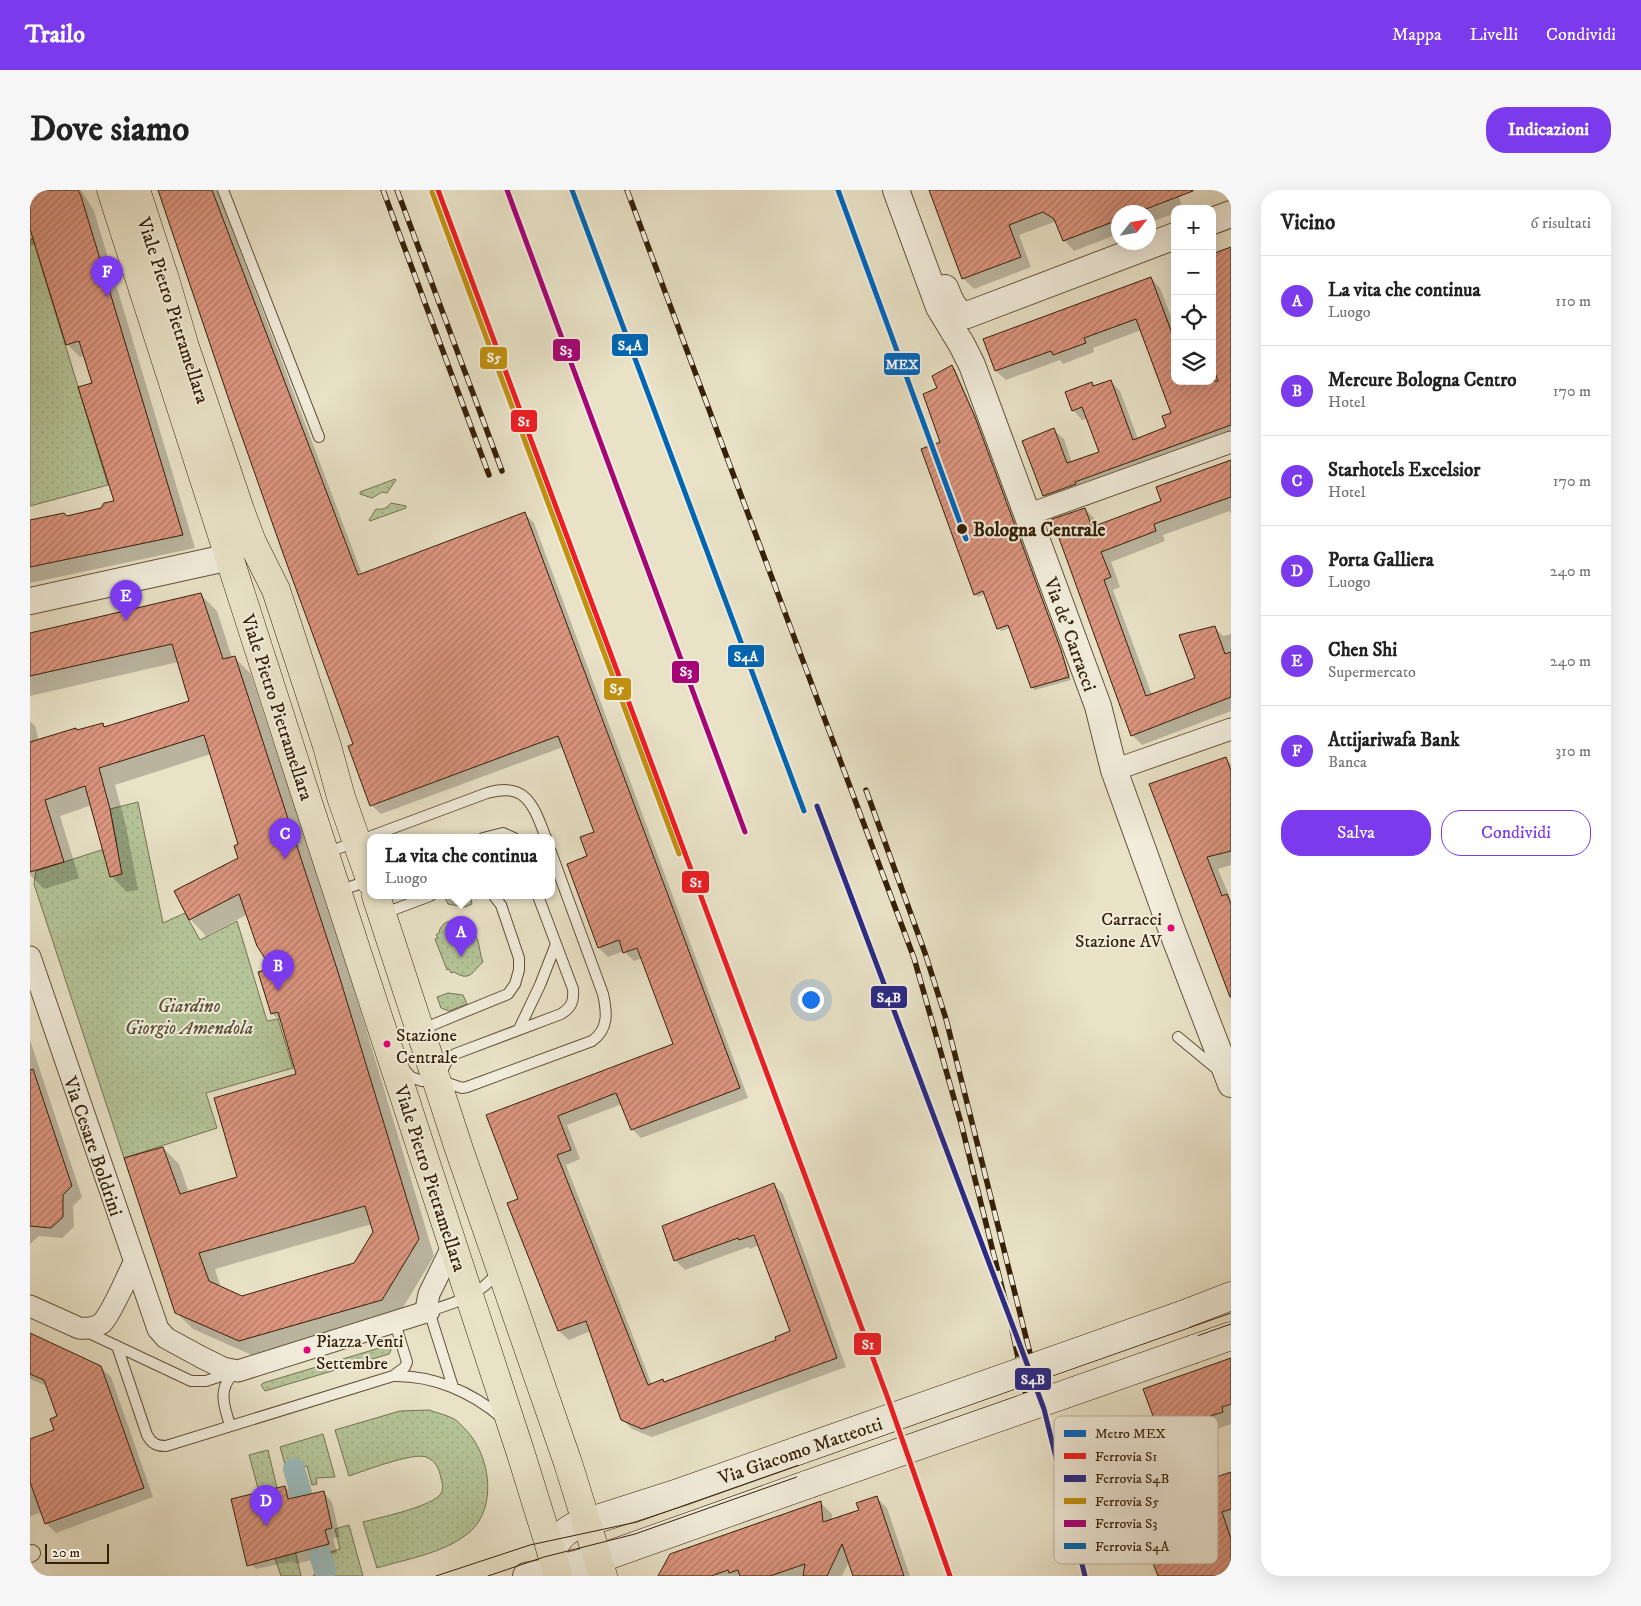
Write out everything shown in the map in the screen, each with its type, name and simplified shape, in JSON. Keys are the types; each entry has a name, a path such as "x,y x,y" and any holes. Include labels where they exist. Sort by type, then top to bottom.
{"main road":[{"name":"Viale Pietro Pietramellara","path":"111,190 470,1296 513,1430 554,1569"},
{"name":"Viale Pietro Pietramellara","path":"136,190 185,347 240,510 252,542 276,590 327,746 341,797 367,870"},
{"name":"Viale Pietro Pietramellara","path":"230,557 248,562 260,581 318,751 341,797"},
{"name":"Viale Pietro Pietramellara","path":"377,899 436,1079 587,1522 600,1567"},
{"name":"Via Giacomo Matteotti","path":"1231,1296 681,1492 587,1522 561,1535 555,1544 554,1569 600,1567 809,1484 1231,1336"}],"street":[{"name":"Via de' Carracci","path":"896,190 939,307 972,365 1098,706 1114,770 1171,928 1230,1082"},
{"path":"908,190 949,298 956,310 967,315 1171,238"},
{"path":"1216,220 1231,214"},
{"path":"1027,515 1231,442"},
{"path":"30,602 230,557"},
{"path":"1114,770 1231,729"},
{"name":"Via Cesare Boldrini","path":"30,957 156,1323 162,1334 223,1368 238,1371"},
{"path":"238,1371 429,1311 427,1304 429,1294 453,1245"},
{"path":"30,1306 79,1328 90,1328 100,1324 104,1320 134,1262"},
{"path":"526,1576 554,1569"}],"lane":[{"path":"223,190 319,437"},
{"path":"378,834 487,793 507,789 520,793 527,799 537,814 544,834"},
{"path":"325,853 367,838"},
{"path":"387,1044 398,1063 412,1077 422,1081 436,1079 462,1088 592,1041 599,1036 605,1023 606,1009 600,982 555,863"},
{"path":"338,892 367,890"},
{"path":"420,1030 505,996 515,984 520,970 519,958 500,904 496,899"},
{"path":"436,1079 448,1059 455,1054 561,1014 572,1006 574,998 573,989 539,899"},
{"path":"519,1029 540,985 556,944"},
{"path":"1178,1037 1230,1082"},
{"path":"453,1387 429,1311 470,1296 489,1283 500,1268"},
{"path":"117,1346 147,1436 151,1442 159,1446 166,1446 393,1376 405,1367 407,1362 395,1323"},
{"path":"79,1328 191,1380 206,1381 238,1371"},
{"path":"230,1425 223,1405 222,1395 231,1376 238,1371"},
{"path":"393,1376 425,1380 453,1387 479,1400 493,1410 513,1430"}],"green space":[{"path":"33,239 108,485 30,506 30,240"},
{"path":"395,479 387,493 382,492 372,498 360,494 360,492"},
{"path":"391,503 406,506 406,508 369,520 376,509 385,508"},
{"name":"Giardino Giorgio Amendola","path":"138,802 163,923 185,913 200,940 237,921 267,1021 278,1019 293,1068 206,1093 217,1128 124,1158 34,884 36,871 117,845 110,809"},
{"path":"446,899 471,899 472,904 465,907 448,904"},
{"path":"455,920 465,924 468,923 479,944 483,962 468,976 454,972 451,973 449,969 447,970 435,939 438,938 436,935 446,922"},
{"path":"448,993 463,995 467,1004 449,1011 441,1008 437,997"},
{"path":"386,1346 390,1347 389,1354 265,1391 261,1385 263,1383"},
{"path":"429,1410 455,1420 474,1440 481,1453 488,1483 487,1498 483,1512 476,1525 456,1542 423,1555 377,1568 363,1522 403,1512 439,1496 442,1490 440,1475 437,1466 432,1461 420,1456 388,1463 349,1476 335,1430 400,1411"},
{"path":"323,1434 335,1477 316,1478 317,1484 312,1485 307,1466 287,1471 280,1447"},
{"path":"268,1450 277,1488 259,1492 249,1455"},
{"path":"349,1525 363,1576 314,1576 330,1569 325,1554 340,1549 335,1529"},
{"path":"295,1550 301,1576 281,1576 274,1555"}],"building":[{"path":"30,190 78,190 81,196 183,535 30,567 30,520 64,513 67,516 101,508 104,503 114,501 78,387 92,383 79,341 66,345 30,229"},
{"path":"158,190 212,190 358,575 525,512 740,1088 631,1130 616,1093 558,1116 571,1150 557,1155 648,1385 663,1379 664,1382 776,1340 775,1337 790,1331 754,1235 739,1240 738,1238 674,1261 662,1226 774,1183 837,1358 642,1429 621,1420 586,1321 558,1331 507,1203 518,1199 486,1115 673,1044 637,948 623,953 619,940 598,948 567,864 587,856 580,837 594,832 558,736 370,806 348,746 353,744 231,406"},
{"path":"929,190 1193,190 1156,205 1111,205 1111,223 1063,241 1054,219 1043,212 1009,225 1021,257 962,279"},
{"path":"1231,247 1231,425 1075,482 1076,484 1043,496 1022,441 1054,428 1067,463 1099,452 1082,407 1072,411 1065,392 1092,382 1093,386 1111,380 1133,440 1166,427 1162,416 1171,413 1136,319 1084,338 1086,343 1053,355 1051,351 995,371 983,339 1151,277 1171,330 1171,385 1216,385 1216,381 1218,381 1216,376 1216,253"},
{"path":"952,365 975,417 1061,650 1069,677 1031,688 1008,625 997,629 983,591 974,595 921,449 940,442 923,394 937,388 932,376"},
{"path":"1231,460 1231,497 1154,524 1156,531 1101,552 1111,577 1104,580 1146,696 1195,678 1179,635 1215,626 1225,654 1231,652 1231,697 1131,736 1052,519 1085,508 1092,527 1161,501 1156,487"},
{"path":"201,593 223,659 235,656 338,972 419,1239 382,1300 239,1341 175,1313 124,1158 163,1147 180,1194 237,1177 214,1098 296,1074 278,1012 271,1014 258,972 271,968 257,946 239,894 189,920 174,891 238,858 234,846 238,844 204,735 99,768 110,809 122,874 110,877 85,786 45,800 64,862 30,872 30,742 76,728 77,730 103,723 104,727 189,701 172,644 30,676 30,633","holes":["365,1206 373,1232 354,1263 242,1296 209,1281 199,1253"]},
{"path":"1226,757 1231,771 1231,851 1207,857 1222,896 1227,894 1231,904 1231,997 1149,784"},
{"path":"33,1069 72,1186 63,1195 63,1217 51,1228 30,1226 30,1070"},
{"path":"30,1333 101,1366 144,1488 45,1524 30,1482 30,1439 54,1430 50,1419 57,1416 44,1380 30,1374"},
{"path":"1231,1358 1231,1404 1222,1407 1223,1412 1210,1416 1153,1416 1143,1389"},
{"path":"1231,1472 1231,1509 1222,1512 1231,1539 1231,1576 1158,1576 1153,1564 1218,1564 1218,1476"},
{"path":"285,1486 288,1499 324,1491 332,1528 325,1530 329,1544 247,1566 231,1499"},
{"path":"877,1496 904,1576 853,1576 842,1544 827,1576 803,1576 805,1564 770,1576 740,1576 738,1570 729,1573 728,1570 711,1576 658,1576 670,1554 821,1501 823,1522 859,1510 856,1503"}],"waterway":[{"path":"294,1469 306,1510"},
{"path":"309,1519 325,1571"}],"tram line":[{"path":"436,1576 530,1545 637,1522 1231,1313"},
{"path":"488,1576 544,1557 635,1534 1231,1324"}],"railway":[{"path":"383,190 489,475"},
{"path":"397,190 502,471"},
{"path":"627,190 914,958 961,1123 1010,1320 1029,1409"},
{"path":"866,790 925,953 946,1019 1044,1409"}],"metro line":[{"name":"MEX","path":"838,190 966,539"}],"rail line":[{"name":"S1","path":"438,190 887,1396 950,1576"},
{"name":"S3","path":"507,190 745,832"},
{"name":"S4A","path":"572,190 804,811"},
{"name":"S5","path":"432,192 679,854"},
{"name":"S4B","path":"817,806 1044,1409 1054,1450"},
{"name":"S4B","path":"1082,1564 1085,1576"}],"place":[{"name":"Attijariwafa Bank","path":"107,297"},
{"name":"Bologna Centrale","path":"962,529"},
{"name":"Chen Shi","path":"126,621"},
{"name":"Starhotels Excelsior","path":"285,859"},
{"name":"Carracci Stazione AV","path":"1171,928"},
{"name":"La vita che continua","path":"461,957"},
{"name":"Mercure Bologna Centro","path":"278,991"},
{"name":"Stazione Centrale","path":"387,1044"},
{"name":"Piazza Venti Settembre","path":"307,1350"},
{"name":"Porta Galliera","path":"266,1526"}]}
